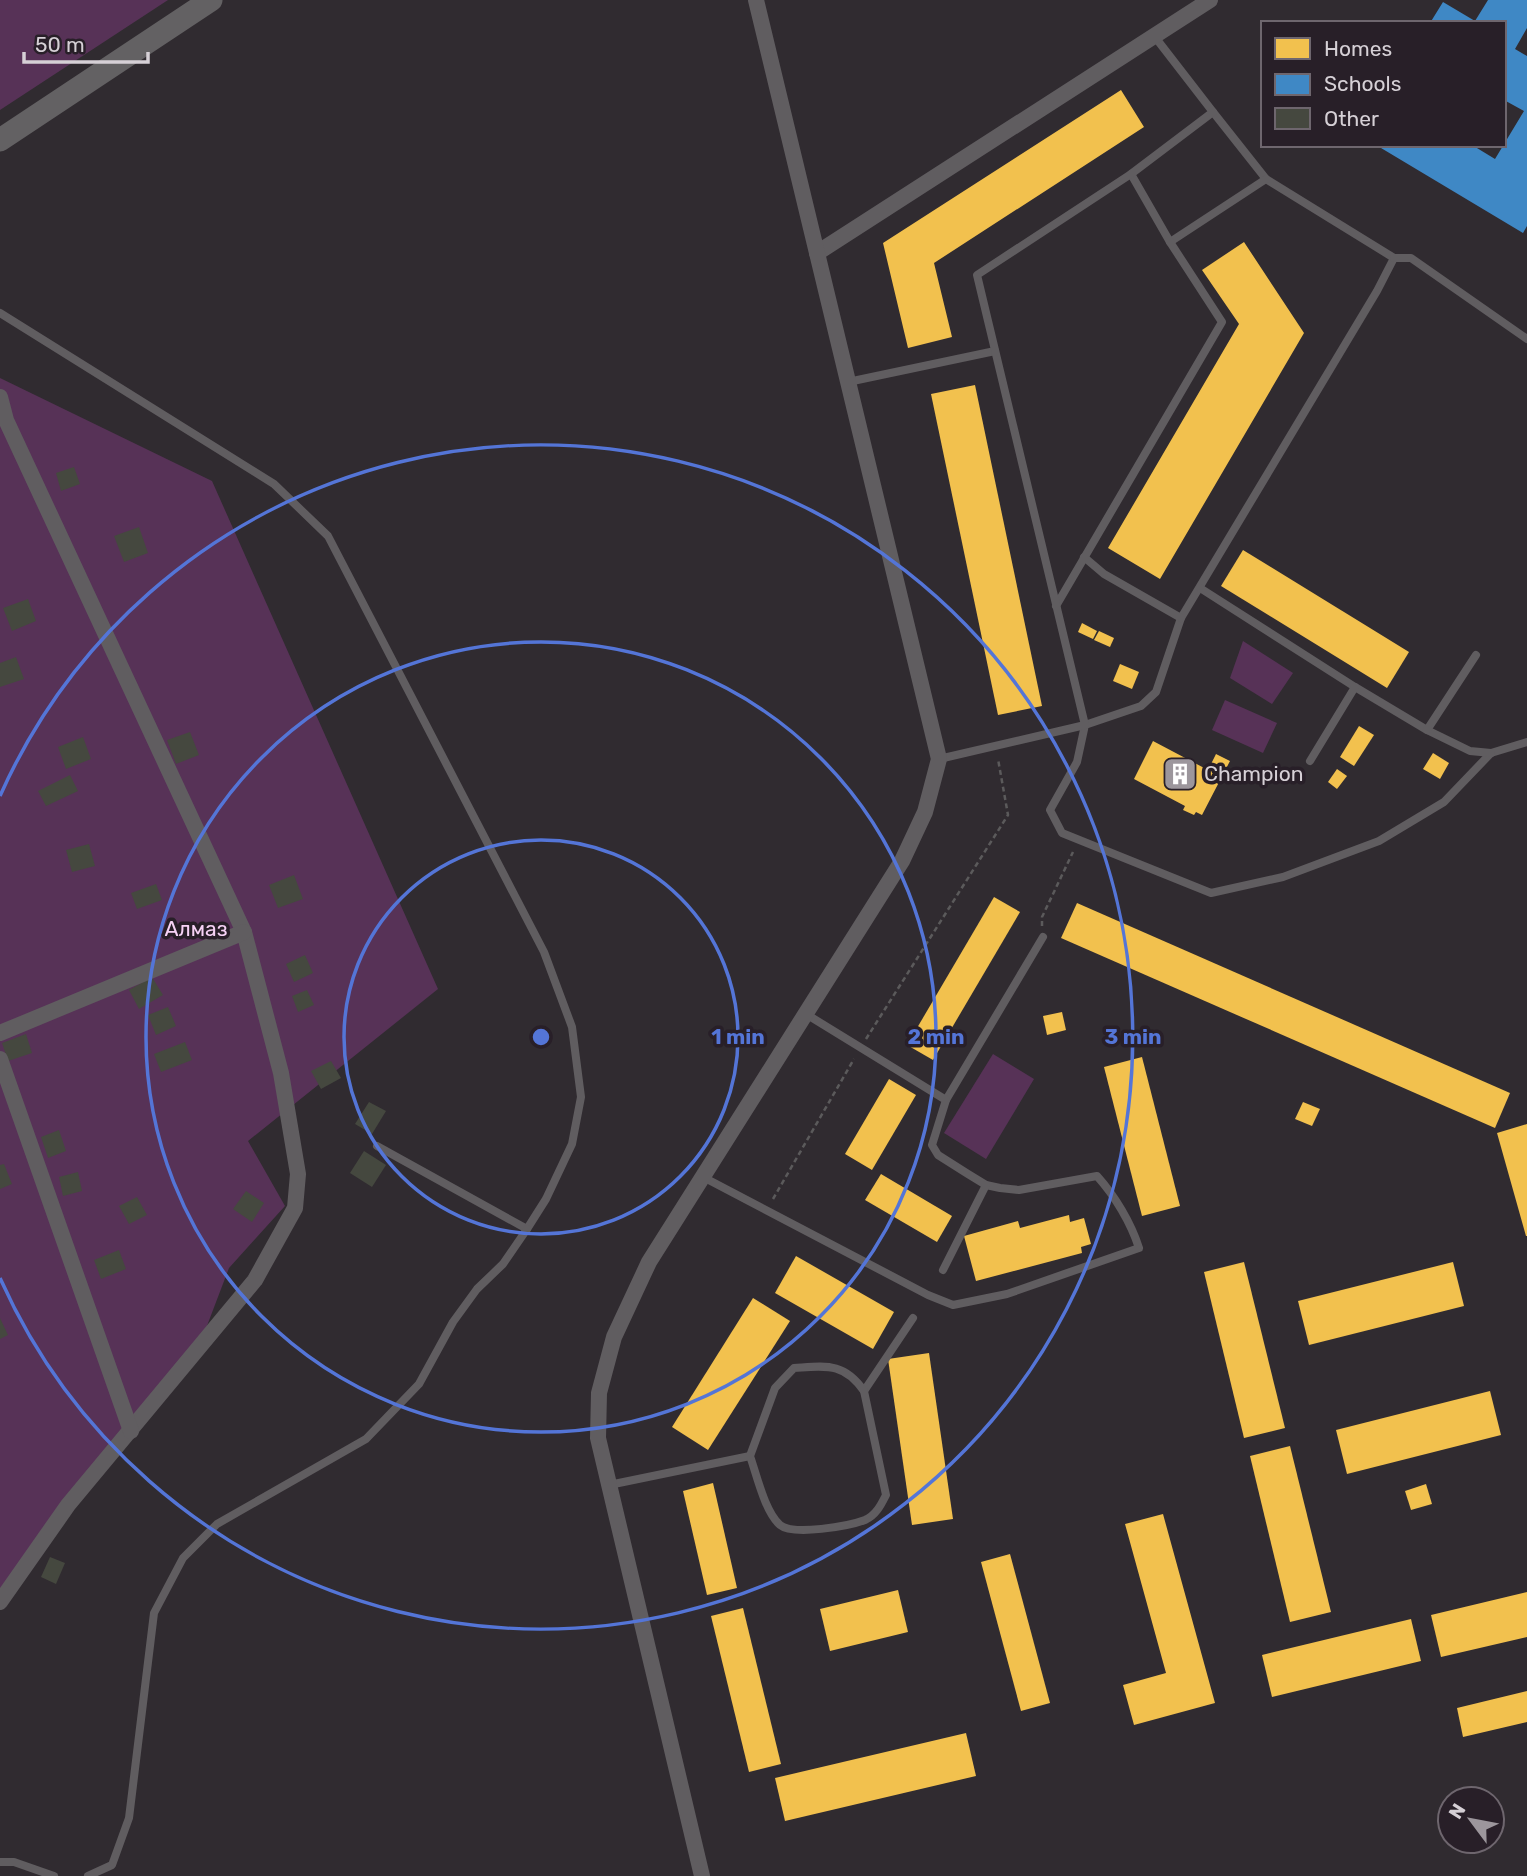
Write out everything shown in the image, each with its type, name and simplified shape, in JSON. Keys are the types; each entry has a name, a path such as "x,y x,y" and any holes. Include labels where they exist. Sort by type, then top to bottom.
{"street":[{"path":"0,139 211,0"},
{"path":"702,1876 598,1438 599,1393 614,1337 649,1262 902,861 925,812 939,760 756,0"},
{"path":"817,253 1210,0"},
{"path":"0,397 6,420 244,932 281,1073 298,1174 295,1208 255,1280 68,1504 0,1602"},
{"path":"0,1033 244,932"},
{"path":"0,1059 131,1431"}],"lane":[{"path":"1155,37 1266,178 1394,258 1411,258 1527,339"},
{"path":"1213,112 1131,174 977,275 1085,725 1077,762 1050,810 1062,833 1211,893 1283,877 1378,841 1444,803 1491,753"},
{"path":"1056,606 1222,323 1170,242 1131,174"},
{"path":"1170,242 1266,178"},
{"path":"939,760 1085,725 1141,706 1156,692 1181,618 1377,291 1394,258"},
{"path":"0,313 274,484 328,536 544,952 572,1027 581,1097 572,1144 545,1199 502,1264 477,1289 453,1322 419,1384 366,1439 217,1524 183,1558 154,1613 129,1818 112,1864 88,1876"},
{"path":"848,382 995,351"},
{"path":"1084,557 1104,574 1181,618"},
{"path":"1200,588 1355,687 1427,730 1470,751 1491,753 1527,742"},
{"path":"1427,730 1475,655"},
{"path":"1310,761 1355,687"},
{"path":"703,1177 928,1295 953,1305 1007,1294 1139,1248 1108,1188 1097,1176 1019,1190 986,1185 937,1155 932,1145 946,1100 1044,937"},
{"path":"806,1014 946,1100"},
{"path":"377,1146 527,1229"},
{"path":"943,1270 986,1185"},
{"path":"864,1391 913,1318"},
{"path":"830,1365 855,1378 864,1391 886,1495 879,1509 867,1520 807,1531 783,1528 771,1516 750,1456 775,1388 794,1368 830,1365"},
{"path":"609,1485 750,1456"},
{"path":"0,1862 14,1863 54,1876"}],"path":[{"path":"766,1211 861,1048 1008,815 995,746"},
{"path":"1044,937 1042,917 1079,840"}],"green space":[{"path":"0,0 168,0 0,110"},
{"name":"Алмаз","path":"0,378 212,481 438,989 248,1141 285,1206 229,1268 197,1352 0,1602"},
{"path":"1243,641 1293,673 1272,704 1230,678"},
{"path":"1225,700 1277,723 1263,753 1212,730"},
{"path":"993,1054 1034,1079 986,1159 944,1133"}],"building: Homes":[{"path":"1121,90 1144,127 934,263 952,337 908,348 883,243"},
{"path":"1244,242 1304,333 1160,579 1108,548 1239,324 1202,270"},
{"path":"975,385 1042,706 998,715 931,394"},
{"path":"1243,550 1409,652 1387,688 1221,586"},
{"path":"1082,623 1097,631 1093,639 1078,632"},
{"path":"1099,631 1114,638 1110,647 1094,640"},
{"path":"1120,664 1139,672 1132,689 1113,681"},
{"path":"1359,726 1374,735 1354,766 1340,757"},
{"name":"Champion","path":"1153,741 1208,770 1216,754 1230,761 1202,815 1183,810 1185,806 1134,779"},
{"path":"1433,753 1449,763 1440,779 1423,769"},
{"path":"1337,769 1347,776 1337,789 1328,782"},
{"path":"994,897 1020,912 933,1060 907,1045"},
{"path":"1077,903 1510,1093 1495,1128 1061,938"},
{"path":"1062,1012 1066,1030 1047,1035 1043,1016"},
{"path":"1142,1057 1180,1206 1142,1216 1104,1067"},
{"path":"889,1079 916,1095 872,1170 845,1154"},
{"path":"1303,1102 1320,1109 1312,1126 1295,1119"},
{"path":"1527,1124 1527,1236 1526,1236 1497,1133"},
{"path":"881,1174 952,1216 937,1242 865,1200"},
{"path":"1069,1215 1070,1222 1084,1218 1091,1244 1081,1247 1082,1253 976,1281 964,1236 1018,1221 1020,1228"},
{"path":"796,1256 894,1312 873,1349 775,1293"},
{"path":"1244,1262 1285,1428 1244,1438 1204,1272"},
{"path":"1453,1262 1464,1306 1309,1345 1298,1301"},
{"path":"753,1298 790,1321 708,1450 672,1427"},
{"path":"929,1353 953,1519 912,1525 888,1359"},
{"path":"1490,1391 1501,1435 1347,1474 1336,1430"},
{"path":"1290,1446 1331,1612 1290,1622 1250,1456"},
{"path":"713,1483 737,1588 707,1595 683,1491"},
{"path":"1426,1484 1432,1504 1411,1510 1405,1491"},
{"path":"1163,1514 1215,1703 1134,1725 1123,1685 1166,1673 1125,1524"},
{"path":"1010,1554 1050,1703 1021,1711 981,1562"},
{"path":"898,1590 908,1632 830,1651 820,1609"},
{"path":"1527,1592 1527,1637 1441,1657 1431,1615"},
{"path":"743,1608 781,1764 749,1772 711,1616"},
{"path":"1411,1619 1421,1661 1272,1697 1262,1655"},
{"path":"1527,1691 1527,1722 1463,1737 1457,1708"},
{"path":"966,1733 976,1776 785,1821 775,1778"}],"building: Schools":[{"path":"1488,0 1527,0 1527,28 1515,49 1527,56 1527,226 1523,233 1379,147 1475,147 1495,159 1502,147 1506,147 1506,141 1524,111 1506,101 1506,21 1475,21"},
{"path":"1443,2 1475,21 1431,21"}],"building: Other":[{"path":"74,467 80,484 61,491 56,473"},
{"path":"139,527 148,553 124,562 114,536"},
{"path":"28,599 36,621 12,631 3,608"},
{"path":"16,657 24,679 0,687 0,663"},
{"path":"190,732 199,755 176,764 167,740"},
{"path":"83,737 91,759 66,769 58,747"},
{"path":"70,775 78,791 46,806 38,791"},
{"path":"89,844 95,866 72,872 66,850"},
{"path":"294,875 303,899 278,908 269,885"},
{"path":"156,884 162,900 137,909 131,893"},
{"path":"305,955 313,973 294,982 286,964"},
{"path":"152,977 163,995 139,1009 129,990"},
{"path":"307,990 314,1005 298,1012 292,996"},
{"path":"168,1007 176,1026 156,1035 148,1015"},
{"path":"26,1034 32,1053 8,1061 2,1043"},
{"path":"185,1042 192,1060 161,1072 154,1054"},
{"path":"331,1061 341,1078 321,1089 311,1071"},
{"path":"369,1102 386,1111 372,1134 355,1124"},
{"path":"59,1130 66,1151 48,1158 41,1137"},
{"path":"364,1151 386,1165 372,1187 350,1173"},
{"path":"4,1164 12,1184 0,1189 0,1165"},
{"path":"78,1172 82,1191 63,1196 59,1177"},
{"path":"246,1191 264,1203 252,1222 233,1209"},
{"path":"137,1197 147,1215 129,1224 119,1206"},
{"path":"119,1250 126,1269 101,1279 94,1260"},
{"path":"0,1318 8,1335 0,1339"},
{"path":"50,1557 65,1563 56,1584 41,1577"}],"place":[{"name":"Champion","path":"1180,774"}]}
